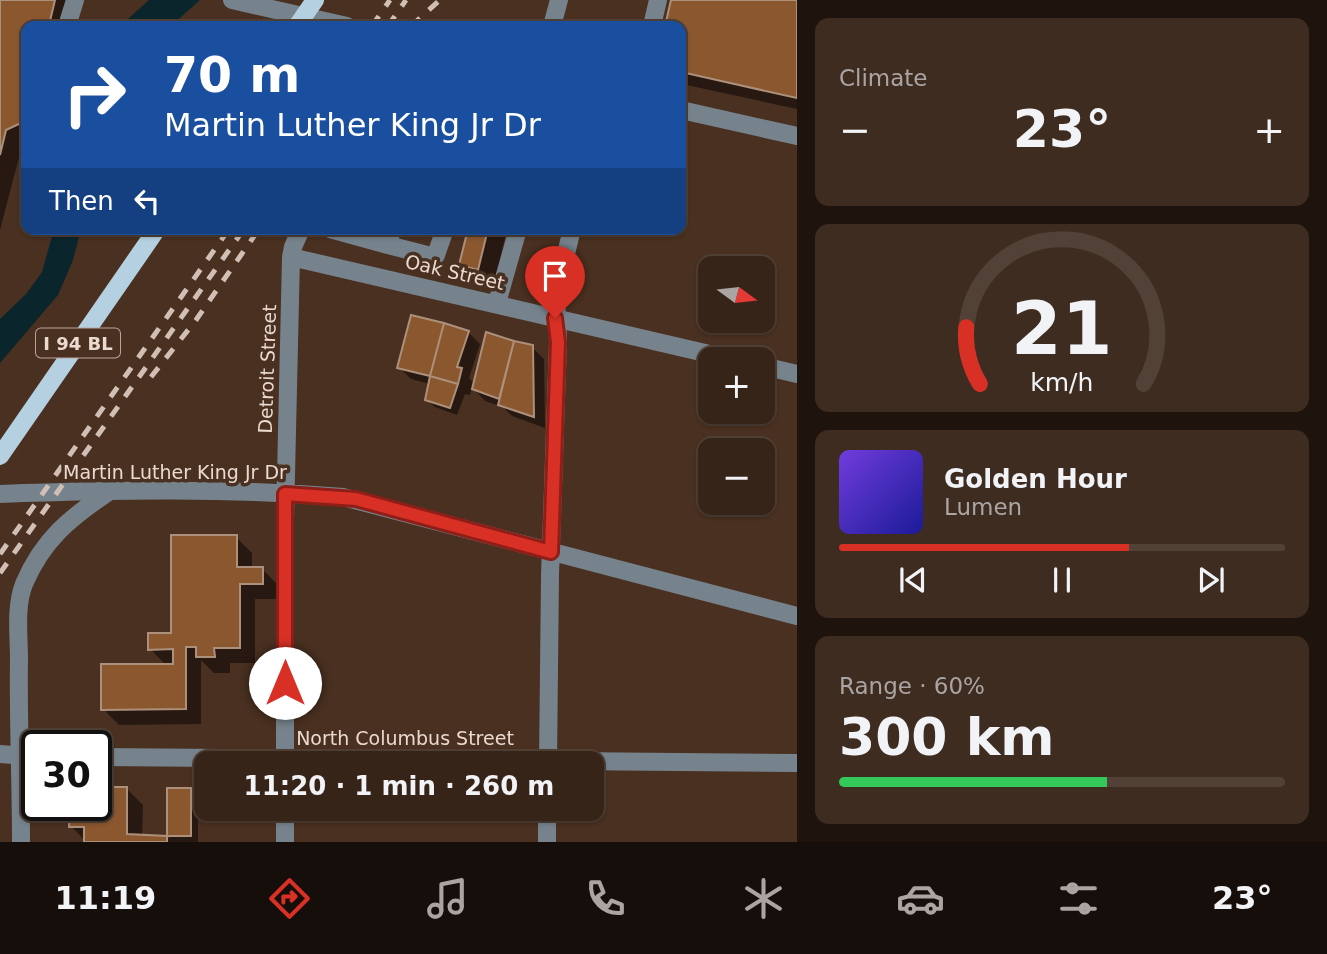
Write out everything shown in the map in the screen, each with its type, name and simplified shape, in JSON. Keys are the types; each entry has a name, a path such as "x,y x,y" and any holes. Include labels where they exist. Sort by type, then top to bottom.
{"main road":[{"path":"300,21 315,0"},
{"name":"I 94 BL","path":"0,456 153,235"}],"street":[{"path":"69,21 75,0"},
{"path":"233,0 300,21"},
{"path":"556,21 559,0"},
{"path":"653,21 658,0"},
{"path":"686,111 797,136"},
{"name":"Detroit Street","path":"285,751 285,494 291,257 298,235"},
{"path":"390,237 436,255 443,235"},
{"path":"497,303 516,235"},
{"path":"548,751 558,342 555,318 556,295 571,235"},
{"name":"Oak Street","path":"291,257 698,351"},
{"path":"775,369 797,374"},
{"path":"21,741 18,735 19,600 41,553 55,534 75,514 110,491"},
{"name":"Martin Luther King Jr Dr","path":"0,494 110,491 285,494 356,499 797,617"},
{"path":"0,754 21,755"},
{"name":"North Columbus Street","path":"112,757 194,759"},
{"name":"North Columbus Street","path":"604,762 797,763"},
{"path":"21,842 23,821"},
{"path":"285,821 285,842"},
{"path":"547,821 547,842"}],"water":[{"path":"149,0 200,0 177,21 126,21"},
{"path":"52,235 79,235 73,260 58,295 0,363 0,319 26,294 42,272"}],"building":[{"path":"0,0 55,0 50,21 21,21 21,123 6,130 0,155"},
{"path":"671,0 797,0 797,98 686,73 686,21 666,21"},
{"path":"466,235 487,235 478,270 459,265"},
{"path":"411,315 444,323 430,376 397,368"},
{"path":"444,323 469,331 457,367 462,368 458,384 430,376"},
{"path":"486,332 514,341 499,399 472,389"},
{"path":"514,341 533,345 534,417 498,405"},
{"path":"430,376 458,384 450,408 425,400"},
{"path":"171,535 237,535 237,567 263,567 263,584 240,584 240,648 214,648 215,657 196,657 196,647 186,647 186,709 101,710 101,664 173,664 173,649 148,650 148,633 171,633"},
{"path":"112,787 127,787 127,834 167,836 167,842 84,842 84,827 69,827 69,821 112,821"},
{"path":"167,788 191,788 191,836 167,836"}],"railway":[{"path":"375,21 390,0"},
{"path":"391,21 406,0"},
{"path":"417,21 440,0"},
{"path":"0,554 225,235"},
{"path":"0,573 240,235"},
{"path":"151,377 196,320 255,235"}],"route":[{"path":"285,683 285,494 356,499 551,552 558,342 555,318"}]}
